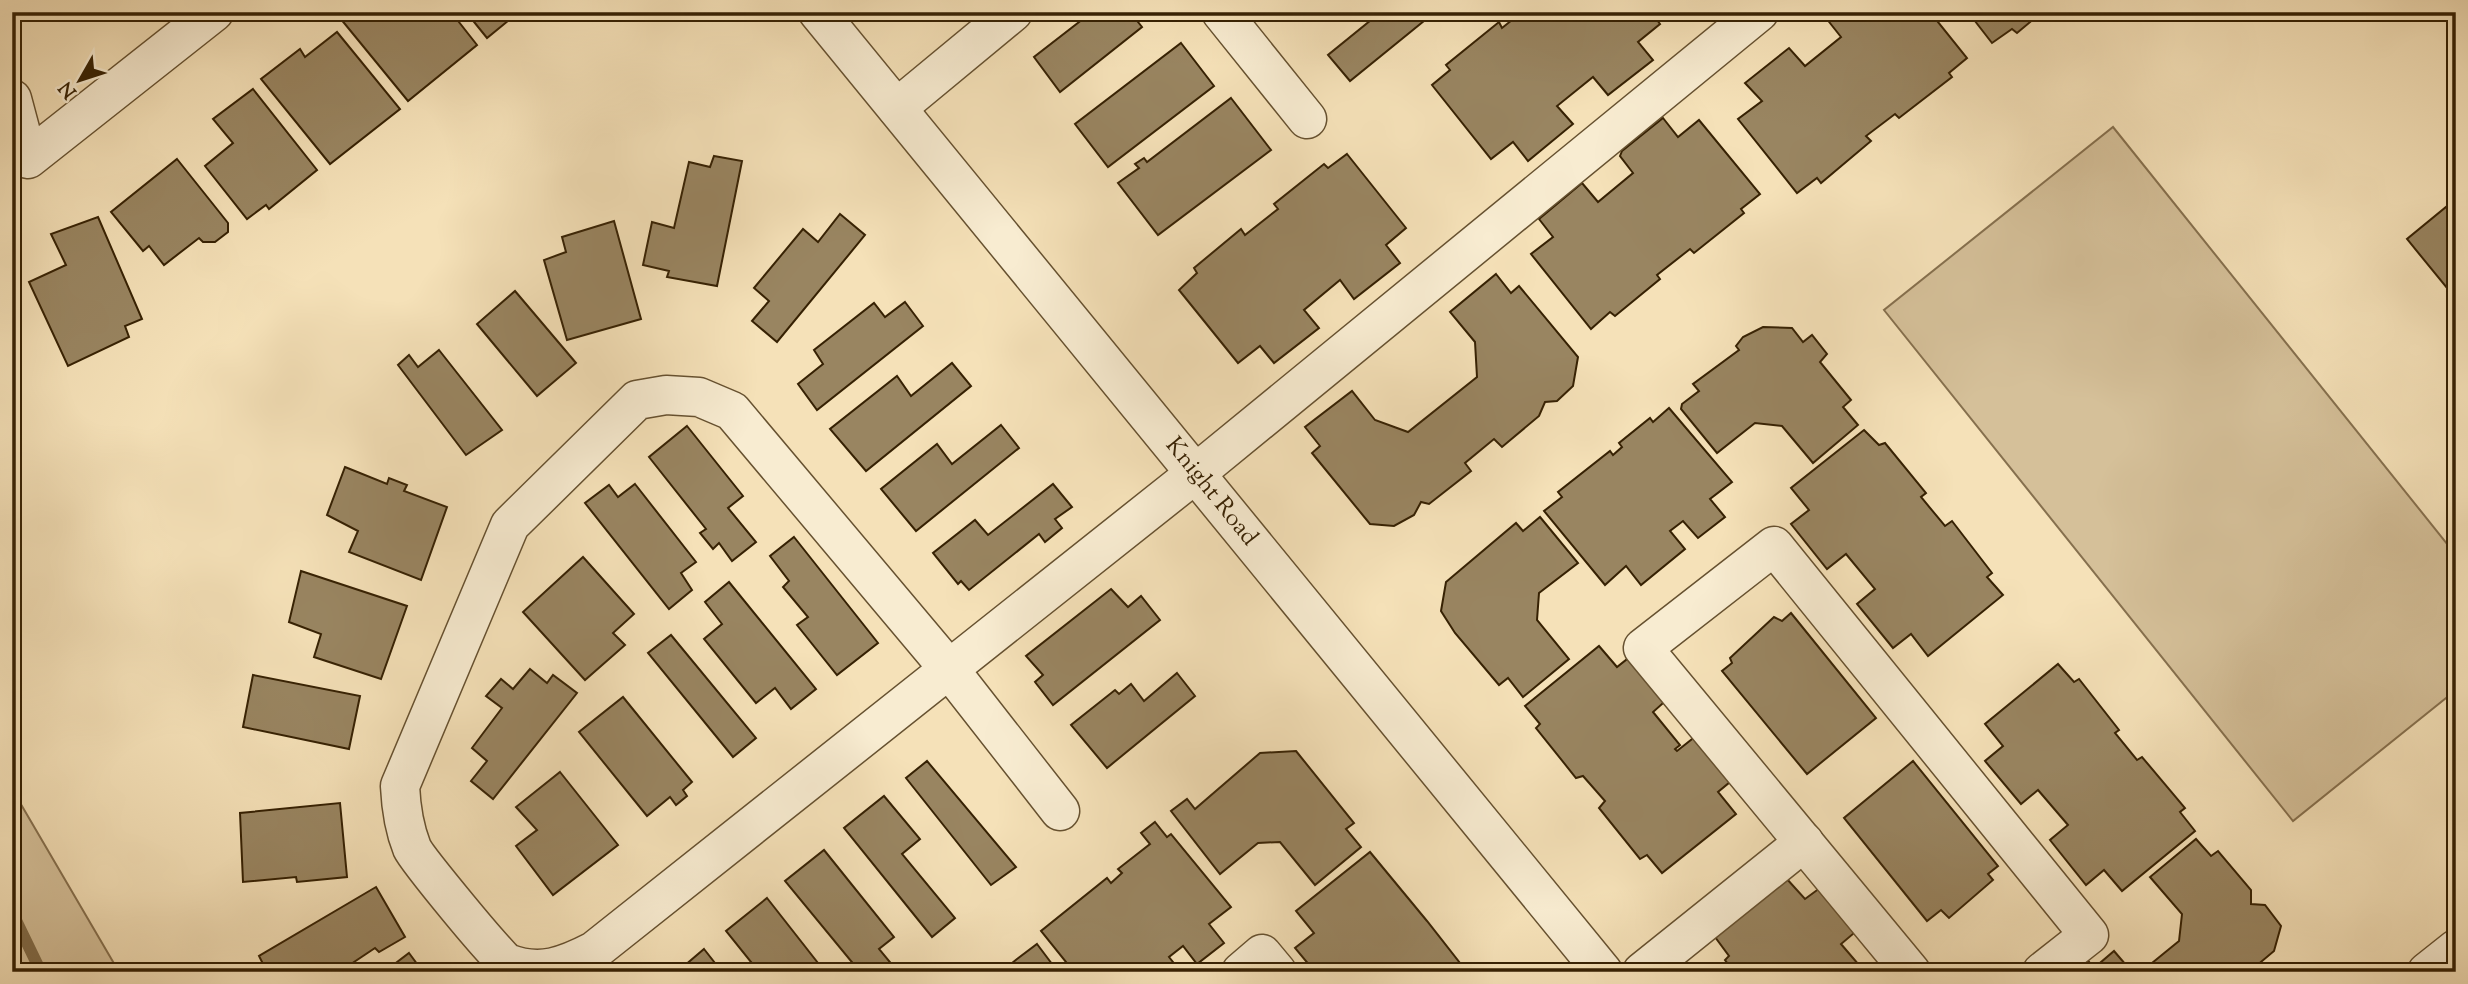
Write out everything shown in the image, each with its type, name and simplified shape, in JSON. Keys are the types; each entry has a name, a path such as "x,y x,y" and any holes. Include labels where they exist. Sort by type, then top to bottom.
{"street":[{"path":"12,99 28,159 214,12"},
{"name":"Knight Road","path":"818,12 1602,972"},
{"path":"897,108 1013,12"},
{"path":"1221,12 1307,119"},
{"path":"1060,811 949,669 732,411 699,397 666,395 637,401 510,525 400,786 402,813 413,851 504,962 532,970 565,966 594,951 949,669 1196,473 1759,12"},
{"path":"1911,972 1643,648 1774,546 2089,935 2042,972"},
{"path":"1642,972 1804,842"},
{"path":"2427,972 2456,949"},
{"path":"1241,972 1262,954 1277,972"}],"shaded area":[{"path":"2113,127 2456,555 2456,690 2293,821 1884,310"},
{"path":"12,789 119,972 12,972"}],"building":[{"path":"346,12 451,12 477,45 408,101 340,18"},
{"path":"466,12 519,12 487,38"},
{"path":"1092,12 1130,12 1142,27 1060,92 1034,57"},
{"path":"1366,12 1435,12 1350,81 1328,55 1371,20"},
{"path":"1522,12 1651,12 1660,24 1638,42 1653,60 1608,95 1593,77 1557,106 1573,124 1528,161 1513,142 1491,159 1432,85 1450,70 1446,65 1499,22 1502,28"},
{"path":"1833,12 1930,12 1967,58 1949,73 1952,77 1899,118 1895,114 1866,136 1871,141 1821,183 1817,178 1797,193 1738,119 1762,101 1745,83 1789,48 1805,66 1841,37 1826,18"},
{"path":"1968,12 2042,12 2017,33 2012,29 1992,43"},
{"path":"337,32 400,109 330,164 261,79 300,49 305,57"},
{"path":"1181,43 1214,86 1108,167 1075,124"},
{"path":"253,89 317,170 269,209 266,205 247,219 205,166 233,143 213,119"},
{"path":"1231,98 1271,150 1158,235 1118,183 1139,168 1135,164 1144,158 1147,162"},
{"path":"1663,118 1678,137 1699,120 1760,194 1741,209 1744,213 1694,253 1690,249 1657,275 1660,279 1615,316 1610,312 1591,329 1531,254 1553,237 1539,219 1582,183 1598,202 1633,173 1620,156 1622,151"},
{"path":"1347,154 1406,228 1386,245 1400,263 1354,299 1340,280 1304,310 1319,328 1274,363 1260,346 1238,363 1179,290 1197,273 1194,268 1241,229 1245,235 1278,209 1274,204 1324,164 1328,168"},
{"path":"714,156 742,161 717,286 667,277 669,271 643,265 652,222 674,228 689,162 710,167"},
{"path":"177,159 228,223 228,232 215,242 203,242 199,238 164,265 149,246 143,251 111,212"},
{"path":"2446,207 2456,219 2456,299 2407,239"},
{"path":"840,214 865,235 777,342 752,321 769,301 754,288 803,229 818,242"},
{"path":"98,217 142,319 125,326 129,337 68,366 29,282 66,265 51,234"},
{"path":"614,221 641,319 567,340 544,260 566,252 562,237"},
{"path":"1496,274 1511,293 1519,286 1578,357 1573,386 1557,401 1545,402 1539,416 1502,447 1494,439 1465,463 1471,471 1429,504 1421,502 1414,515 1394,526 1370,524 1312,453 1320,446 1305,427 1352,391 1375,420 1408,432 1477,377 1475,342 1450,312"},
{"path":"515,291 576,363 537,396 477,324"},
{"path":"905,302 923,326 817,410 798,384 823,364 814,350 874,303 885,317"},
{"path":"1763,327 1792,328 1803,342 1812,335 1827,354 1820,362 1851,400 1843,407 1858,425 1813,463 1782,426 1755,423 1717,453 1681,409 1682,404 1699,391 1693,384 1739,350 1736,346 1743,337"},
{"path":"439,350 502,430 466,455 398,365 409,355 418,367"},
{"path":"952,363 971,386 866,471 830,429 897,376 911,396"},
{"path":"1669,408 1732,482 1710,499 1725,517 1698,538 1683,521 1670,531 1685,549 1641,585 1626,566 1605,585 1544,511 1562,497 1558,492 1610,451 1613,455 1622,447 1619,443 1650,418 1653,422"},
{"path":"1001,425 1019,448 916,531 881,489 937,444 952,464"},
{"path":"687,426 743,496 728,508 756,542 732,561 719,543 713,549 700,533 706,529 649,457"},
{"path":"1864,430 1879,445 1885,443 1926,493 1921,497 1945,526 1952,521 1992,573 1987,577 2003,595 1928,656 1911,634 1893,648 1857,604 1875,589 1846,554 1827,569 1791,524 1809,510 1791,488"},
{"path":"345,467 387,484 389,478 407,485 404,491 447,507 421,580 349,552 358,531 327,515"},
{"path":"635,484 696,562 681,573 692,590 669,609 585,503 609,485 618,497"},
{"path":"1053,484 1072,507 1055,519 1062,528 1045,542 1039,534 969,590 961,581 958,584 933,553 975,520 988,535"},
{"path":"1540,517 1578,563 1539,593 1537,620 1569,659 1523,697 1508,678 1499,685 1455,633 1441,611 1446,582 1516,523 1523,531"},
{"path":"794,537 878,643 837,675 797,625 808,617 783,587 789,581 770,556"},
{"path":"583,557 634,614 613,633 625,645 585,680 523,612"},
{"path":"301,571 407,606 381,679 314,657 321,634 289,622"},
{"path":"729,582 816,689 791,709 775,688 756,703 704,639 722,624 705,602"},
{"path":"1111,589 1128,607 1141,596 1160,620 1053,705 1035,682 1043,675 1026,656"},
{"path":"1791,613 1876,718 1807,774 1722,671 1732,663 1730,658 1774,617 1782,621"},
{"path":"671,635 756,738 733,757 648,653"},
{"path":"1599,646 1617,667 1636,652 1671,696 1653,712 1680,745 1675,749 1677,751 1701,732 1736,777 1718,792 1736,814 1662,873 1647,855 1640,859 1599,808 1605,801 1583,776 1576,778 1536,728 1540,724 1525,706"},
{"path":"2058,664 2074,682 2079,679 2119,730 2115,733 2137,760 2142,757 2185,808 2180,812 2195,831 2122,891 2104,870 2086,885 2050,840 2068,825 2038,790 2021,804 1985,761 2003,746 1985,724"},
{"path":"530,669 547,683 553,675 577,693 493,799 471,781 487,761 472,748 502,708 486,696 501,679 513,689"},
{"path":"1177,673 1195,696 1107,768 1071,725 1115,690 1119,694 1131,684 1144,701"},
{"path":"253,675 360,696 349,749 243,727"},
{"path":"623,697 692,782 683,790 687,796 676,805 670,797 647,816 579,732"},
{"path":"1296,751 1354,823 1346,829 1361,847 1315,885 1280,842 1258,843 1220,874 1171,811 1187,799 1195,809 1260,753"},
{"path":"927,761 1016,867 991,885 906,778"},
{"path":"1913,761 1998,866 1988,874 1993,880 1949,918 1941,910 1927,921 1844,818"},
{"path":"560,772 618,845 553,895 516,846 537,830 516,807"},
{"path":"884,796 920,839 902,854 955,918 932,937 844,828"},
{"path":"340,803 347,877 297,882 296,877 243,882 240,813"},
{"path":"1155,822 1167,837 1171,834 1231,907 1209,924 1224,943 1197,964 1183,946 1169,957 1181,972 1074,972 1041,931 1107,878 1111,883 1122,873 1118,869 1150,844 1141,833"},
{"path":"2196,839 2211,856 2218,851 2251,890 2251,904 2265,905 2281,926 2274,951 2249,972 2141,972 2179,941 2182,914 2150,877"},
{"path":"824,850 894,937 879,949 894,967 887,972 860,972 785,881"},
{"path":"1370,852 1467,972 1315,972 1295,948 1314,933 1296,911"},
{"path":"1786,878 1805,899 1824,885 1860,928 1841,944 1865,972 1734,972 1725,960 1729,956 1715,937"},
{"path":"376,887 405,937 379,952 375,948 339,972 307,972 303,966 293,972 267,972 259,956"},
{"path":"767,898 825,972 759,972 726,931"},
{"path":"1037,944 1058,972 1001,972 1017,959"},
{"path":"704,949 722,972 677,972"},
{"path":"2079,950 2094,968 2114,951 2132,972 2052,972"},
{"path":"409,953 423,972 384,972"}],"waterway":[{"path":"12,912 41,972"}]}
